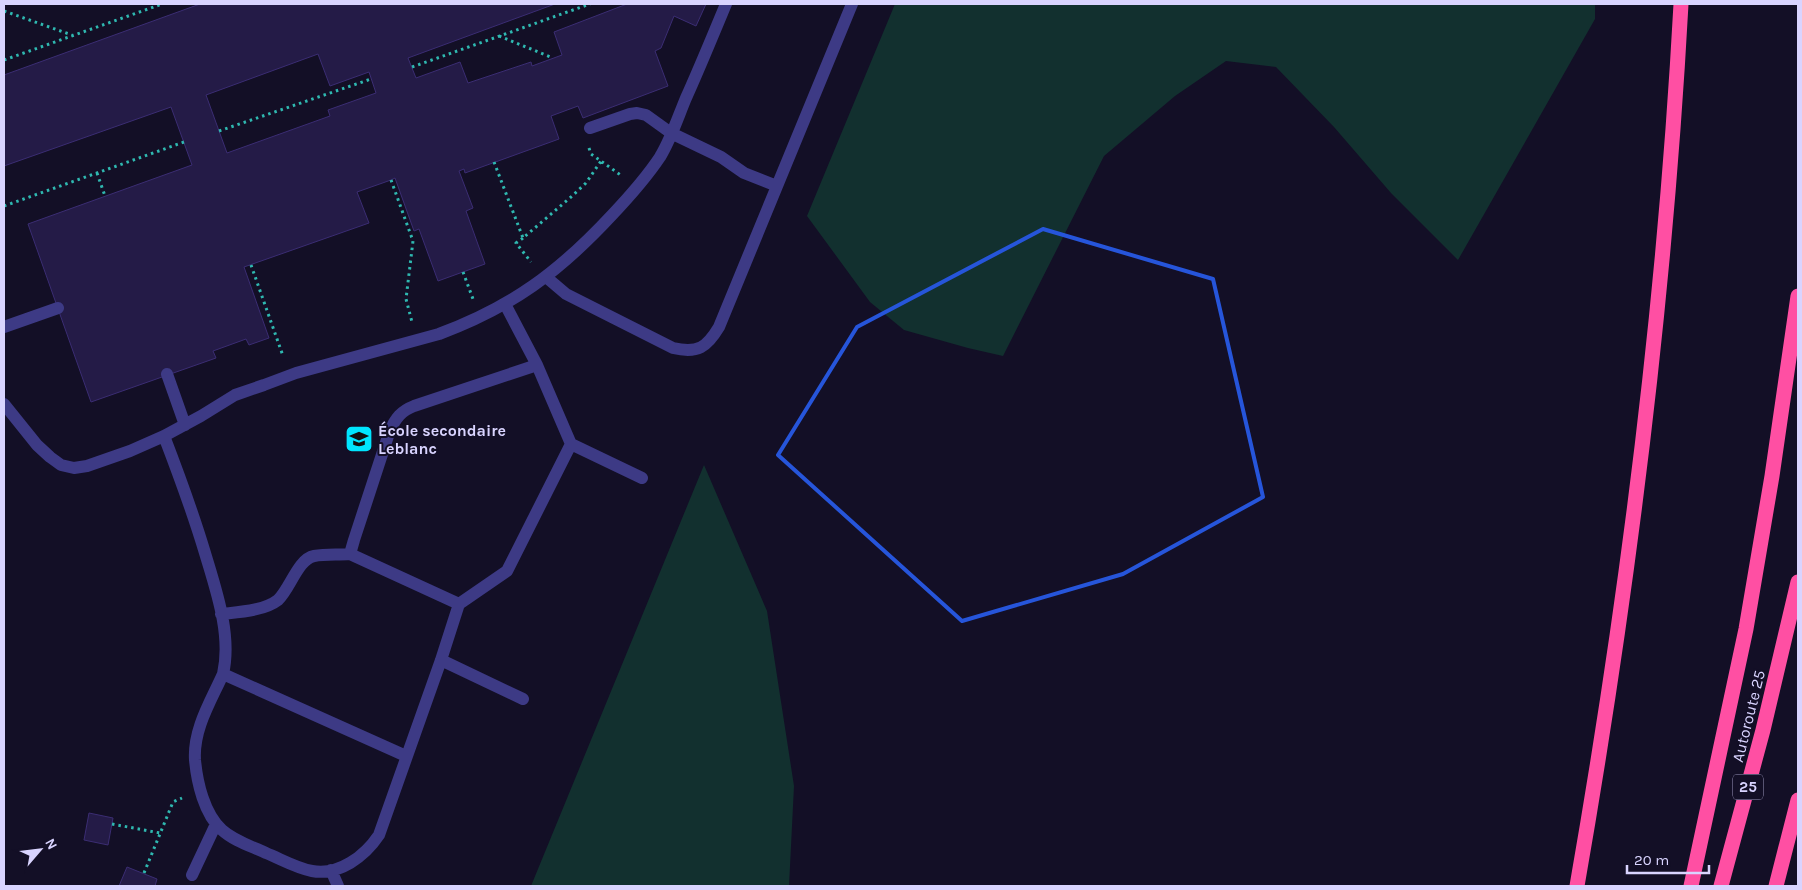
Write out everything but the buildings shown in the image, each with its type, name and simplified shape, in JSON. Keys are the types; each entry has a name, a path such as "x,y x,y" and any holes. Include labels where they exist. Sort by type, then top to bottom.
{"highway":[{"path":"1577,886 1611,682 1638,489 1660,282 1681,4"},
{"path":"1690,886 1746,629 1775,457 1798,296"},
{"name":"Autoroute 25","path":"1721,886 1763,730 1798,582"},
{"path":"1776,886 1798,800"}],"lane":[{"path":"4,404 37,446 50,457 74,468 105,461 164,436 235,395 293,374 439,334 461,326 525,293 584,244 630,196 660,156 726,4"},
{"path":"546,277 566,294 664,344 685,351 696,350 706,344 719,327 852,4"},
{"path":"590,128 630,114 646,115 671,133 722,157 744,172 777,186"},
{"path":"505,304 537,364 571,444 642,478"},
{"path":"4,327 58,308"},
{"path":"350,554 390,430 396,417 414,406 537,364"},
{"path":"168,374 185,425"},
{"path":"164,436 214,581 221,614 226,660 223,674 198,729 195,759 203,797 216,824 234,839 313,871 331,870 360,858 372,846 379,835 442,660 459,604 507,571 571,444"},
{"path":"221,614 254,609 277,601 306,559 313,556 350,554 459,604"},
{"path":"442,660 523,699"},
{"path":"223,674 406,756"},
{"path":"192,875 216,824"},
{"path":"331,870 338,886"}],"path":[{"path":"4,60 162,4"},
{"path":"412,66 590,4"},
{"path":"4,11 73,35"},
{"path":"498,36 553,58"},
{"path":"219,131 371,80"},
{"path":"4,206 184,142"},
{"path":"534,266 516,243 586,183 601,161"},
{"path":"494,162 523,238"},
{"path":"97,173 105,196"},
{"path":"391,180 413,240 406,299 413,324 419,322"},
{"path":"251,265 276,335"},
{"path":"463,272 474,300 471,302"},
{"path":"144,874 173,802"},
{"path":"112,824 160,833"}],"highlighted area":[{"path":"1043,229 1213,279 1263,497 1123,574 962,621 778,455 857,327"}],"green space":[{"path":"895,4 1595,4 1595,19 1458,260 1391,193 1334,127 1276,67 1226,61 1175,96 1104,156 1003,356 904,330 870,302 807,216"},
{"path":"704,465 767,611 794,786 789,886 531,886"}],"place":[{"name":"École secondaire Leblanc","path":"359,439"}]}
